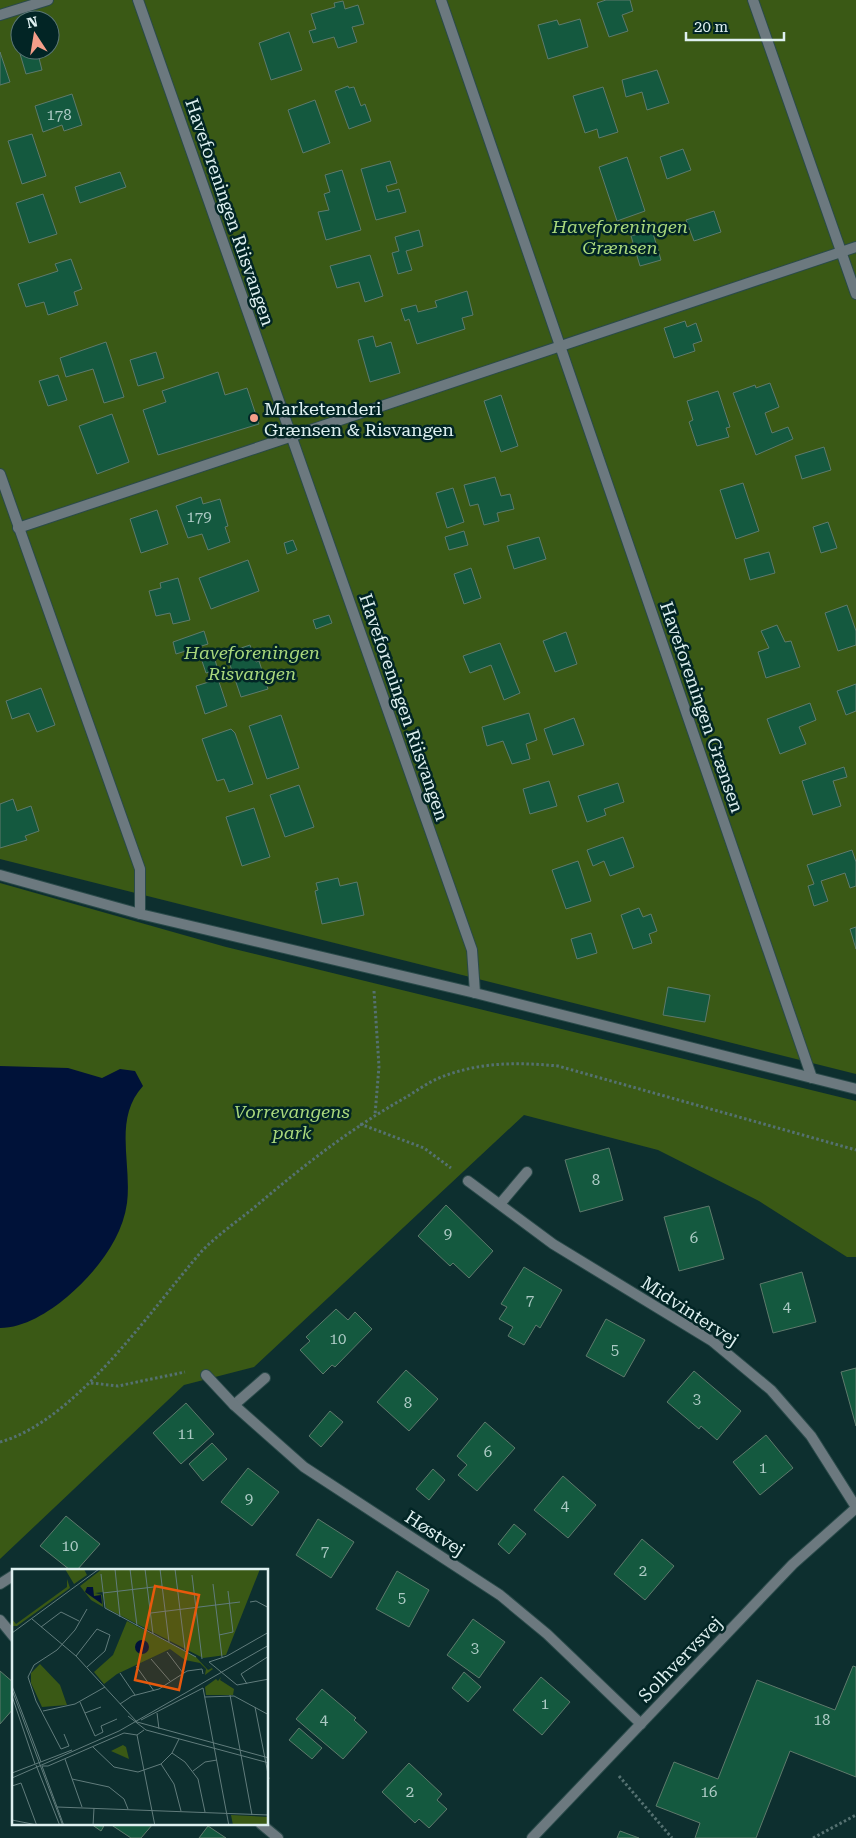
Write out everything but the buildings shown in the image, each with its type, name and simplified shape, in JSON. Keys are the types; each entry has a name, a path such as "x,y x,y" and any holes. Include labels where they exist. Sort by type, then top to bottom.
{"street":[{"path":"0,16 48,0"},
{"name":"Haveforeningen Riisvangen","path":"138,0 472,950 475,993"},
{"name":"Haveforeningen Grænsen","path":"441,0 812,1078"},
{"path":"753,0 856,294"},
{"path":"18,528 856,246"},
{"path":"0,474 140,869 140,914"},
{"path":"0,875 140,914 475,993 856,1089"},
{"path":"500,1204 527,1172"},
{"name":"Midvintervej","path":"468,1181 553,1244 712,1342 771,1390 811,1436 856,1508"},
{"name":"Høstvej","path":"206,1375 234,1405 304,1467 500,1595 547,1634 641,1724"},
{"path":"234,1405 265,1378"},
{"name":"Solhvervsvej","path":"532,1838 793,1564 856,1508"},
{"path":"0,1584 12,1576"},
{"path":"0,1620 12,1635"},
{"path":"263,1826 278,1838"}],"path":[{"path":"373,969 379,1066 374,1115"},
{"path":"0,1442 12,1438 51,1416 90,1383 204,1250 306,1164 360,1124 439,1078 488,1064 519,1062 558,1066 856,1150"},
{"path":"360,1124 424,1148 468,1181"},
{"path":"90,1383 118,1386 187,1371 206,1375"},
{"path":"606,1761 672,1838"},
{"path":"813,1838 856,1814"}],"green space":[{"name":"Haveforeningen Risvangen","path":"0,0 856,0 856,1074 0,859"},
{"name":"Vorrevangens park","path":"0,883 226,947 856,1101 856,1257 847,1257 759,1201 658,1150 524,1115 254,1367 184,1385 0,1559"}],"water":[{"path":"0,1066 68,1068 102,1078 120,1069 135,1071 143,1086 134,1099 126,1127 128,1188 124,1217 106,1255 77,1288 60,1303 27,1322 0,1328"}],"place":[{"name":"Marketenderi Grænsen & Risvangen","path":"254,418"}]}
